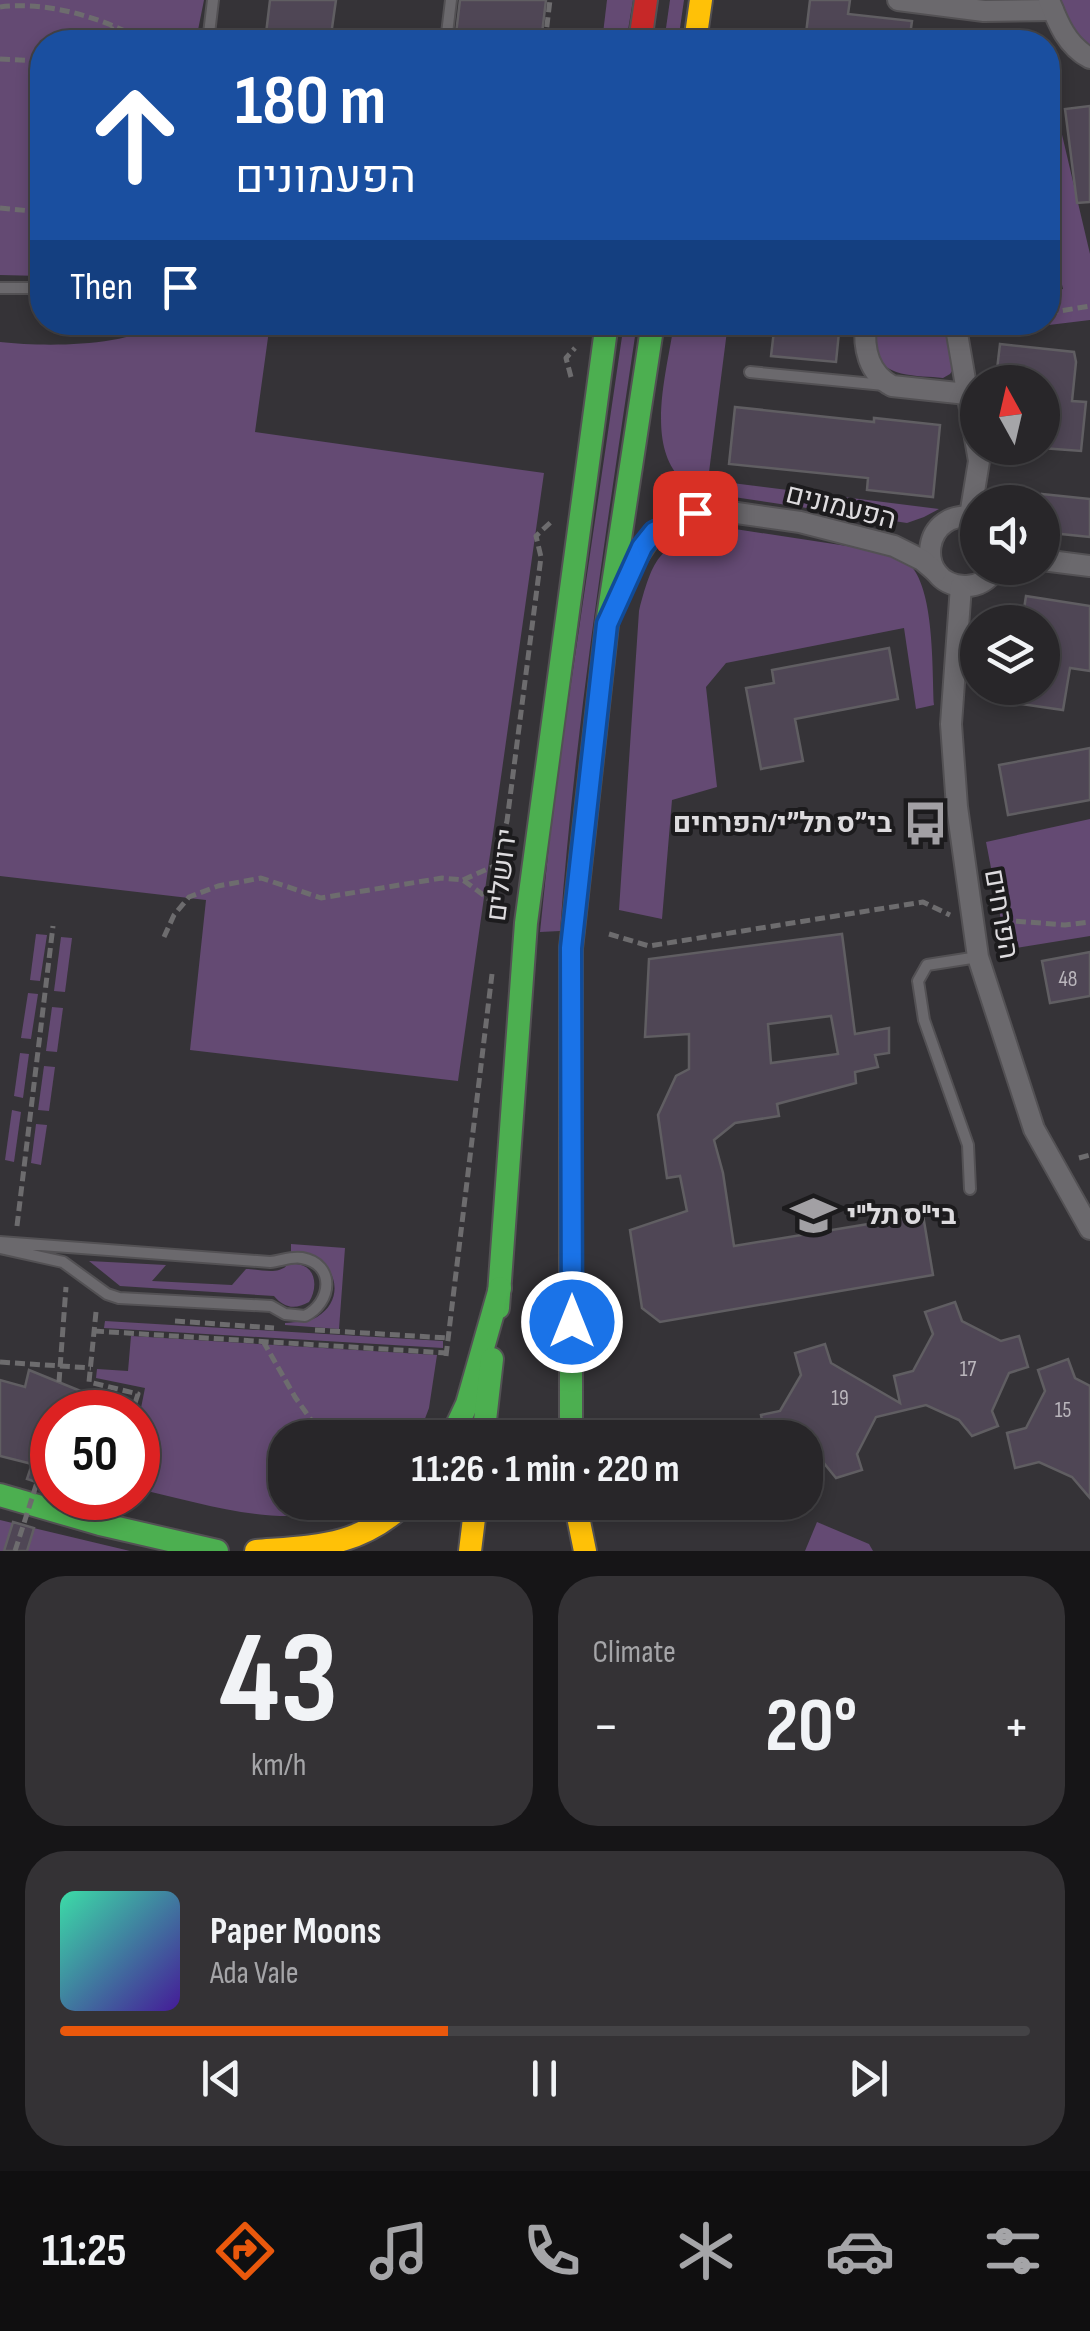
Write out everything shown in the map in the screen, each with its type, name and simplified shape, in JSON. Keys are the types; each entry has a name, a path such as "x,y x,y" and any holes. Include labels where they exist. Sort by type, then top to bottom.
{"main road":[{"path":"642,30 646,0"},
{"path":"697,30 701,0"},
{"name":"ירושלים","path":"485,1420 500,1288 526,937 605,335"},
{"path":"572,1420 571,948 607,624 650,335"},
{"path":"459,1420 500,1288"},
{"path":"0,1494 100,1524 217,1551"},
{"path":"256,1551 338,1543 363,1537 390,1520"},
{"path":"470,1551 474,1520"},
{"path":"566,1551 570,1520"},
{"path":"577,1520 585,1551"}],"street":[{"path":"898,0 984,10 1051,5 1058,25 1078,52 1090,58"},
{"path":"864,335 867,354 882,380 892,386 960,393"},
{"path":"957,335 963,365"},
{"name":"הפעמונים","path":"607,624 642,547 654,532 695,513 730,512 800,522 894,546 922,560 945,581 961,586"},
{"path":"936,572 931,562 932,537 945,522 960,517"},
{"path":"1060,562 1090,566"},
{"path":"961,586 971,585"},
{"name":"הפרחים","path":"961,586 951,724 957,807 978,957 1034,1130 1090,1230"}],"lane":[{"path":"209,30 213,0"},
{"path":"448,30 452,0"},
{"path":"0,288 30,288"},
{"path":"750,372 892,386"},
{"path":"970,1189 968,1145 924,1020 918,981 926,965 978,957"},
{"path":"0,1245 270,1262 303,1258 320,1268 327,1286 326,1296 314,1312 294,1317 271,1306 119,1298 107,1294 63,1262 0,1245"}],"path":[{"path":"547,30 550,0"},
{"path":"0,7 45,6 120,30"},
{"path":"110,30 112,26"},
{"path":"0,59 30,60"},
{"path":"0,208 30,211"},
{"path":"1060,311 1090,306"},
{"path":"572,376 566,358 576,347 577,335"},
{"path":"494,866 508,821 541,557 536,536 554,520"},
{"path":"164,937 174,915 189,898 218,886 261,878 322,898 442,878 462,880 511,855"},
{"path":"462,880 499,906 526,937"},
{"path":"609,934 649,946 924,902 950,915"},
{"path":"498,924 499,906"},
{"path":"1000,920 1064,925 1090,922"},
{"path":"16,1234 53,926"},
{"path":"445,1366 494,960"},
{"path":"1080,1158 1090,1156"},
{"path":"59,1382 66,1287"},
{"path":"96,1312 89,1382 122,1390"},
{"path":"94,1331 446,1354"},
{"path":"263,1341 312,1420"},
{"path":"0,1362 91,1368"},
{"path":"15,1551 30,1504"}],"shaded area":[{"path":"0,0 204,0 198,30 30,30 30,276 0,275"},
{"path":"607,0 633,0 628,30 603,30"},
{"path":"670,0 684,0 680,30 666,30"},
{"path":"1058,0 1090,0 1090,48 1074,33"},
{"path":"1060,126 1090,254 1090,320 1060,324"},
{"path":"268,335 255,432 544,473 458,1081 190,1050 206,900 0,876 0,342 62,345 128,337"},
{"path":"622,335 635,335 583,702 560,931 540,932 553,806"},
{"path":"672,335 726,335 708,480 939,509 907,523 700,492 680,478 669,463 661,425"},
{"path":"874,335 948,335 954,368 943,378 901,373 883,365 873,347"},
{"path":"722,527 886,552 906,561 917,574 928,609 934,705 916,709 904,628 726,663 706,687 717,787 672,800 662,919 619,910 639,611 650,574 664,552 686,539"},
{"path":"1090,819 1090,936 1009,949 986,842"},
{"path":"36,934 47,935 40,981 30,980"},
{"path":"61,937 72,938 65,992 54,991"},
{"path":"28,993 38,994 31,1039 21,1038"},
{"path":"52,1007 63,1008 57,1052 46,1051"},
{"path":"20,1053 29,1054 23,1098 14,1096"},
{"path":"44,1066 55,1067 49,1111 38,1110"},
{"path":"12,1110 21,1112 14,1162 5,1160"},
{"path":"36,1124 47,1125 41,1165 31,1163"},
{"path":"291,1244 345,1248 339,1329 285,1325 317,1317 333,1298 335,1287 326,1266 305,1254 291,1253"},
{"path":"89,1261 166,1265 152,1281 232,1285 246,1269 275,1271 295,1264 308,1268 314,1278 314,1290 309,1302 294,1307 274,1296 120,1286"},
{"path":"105,1321 443,1341 443,1348 104,1328"},
{"path":"131,1336 437,1355 424,1420 268,1420 268,1515 160,1494 160,1390 96,1378 97,1369 128,1371"},
{"path":"0,1520 130,1551 0,1551"},
{"path":"817,1522 869,1544 873,1551 805,1551"}],"building":[{"path":"270,0 336,0 332,30 266,30"},
{"path":"460,0 546,0 542,30 456,30"},
{"path":"810,0 850,0 848,14 912,21 911,30 806,30"},
{"path":"1090,106 1090,202 1077,203 1065,109"},
{"path":"773,335 839,335 836,362 771,356"},
{"path":"1000,344 1074,352 1072,401 1086,402 1081,451 1060,449 1060,365 998,365"},
{"path":"735,407 940,425 933,497 867,490 868,478 729,464"},
{"path":"1060,496 1090,499 1090,537 1060,534"},
{"path":"1026,596 1090,606 1090,671 1070,668 1063,710 1028,705 1060,705 1060,605 1025,605"},
{"path":"889,648 898,699 795,719 803,761 761,769 746,688 774,683 772,670"},
{"path":"1090,748 1090,800 1008,815 999,765"},
{"path":"842,934 855,1034 889,1028 889,1053 875,1055 878,1067 855,1072 856,1083 777,1104 779,1116 735,1123 714,1140 734,1246 923,1215 933,1275 660,1322 642,1308 630,1230 687,1211 680,1176 667,1178 658,1115 676,1076 689,1069 689,1034 645,1037 649,959","holes":["831,1016 838,1054 771,1063 768,1024"]},
{"path":"1090,952 1090,996 1050,1003 1042,961"},
{"path":"955,1302 962,1321 1001,1341 1019,1336 1028,1367 1009,1373 992,1411 998,1426 972,1436 959,1420 926,1405 876,1417 857,1454 862,1470 836,1478 823,1462 823,1420 762,1420 761,1415 780,1411 801,1375 795,1353 825,1344 831,1363 900,1403 894,1376 913,1371 933,1334 925,1312"},
{"path":"1068,1359 1075,1378 1090,1386 1090,1498 1072,1477 1039,1462 1015,1468 1007,1433 1026,1428 1045,1391 1038,1370"},
{"path":"29,1370 78,1390 30,1390 30,1464 0,1456 0,1380 25,1387"},
{"path":"13,1522 34,1528 27,1551 4,1551"}],"traffic: fast":[{"path":"498,1308 526,923 605,335"},
{"path":"571,1420 571,948 607,624 651,335"},
{"path":"459,1420 500,1288"},
{"path":"485,1420 492,1359"},
{"path":"0,1495 100,1524 217,1551"}],"traffic: slow":[{"path":"697,30 701,0"},
{"path":"256,1551 337,1542 384,1520"},
{"path":"470,1551 474,1520"},
{"path":"579,1520 585,1551"}],"traffic: jam":[{"path":"642,30 646,0"}],"place":[{"name":"בי״ס תל״י/הפרחים","path":"925,823"},
{"name":"בי\"ס תל\"י","path":"814,1215"}],"route":[{"path":"572,1322 571,948 607,624 642,547 654,532 695,513"}]}
